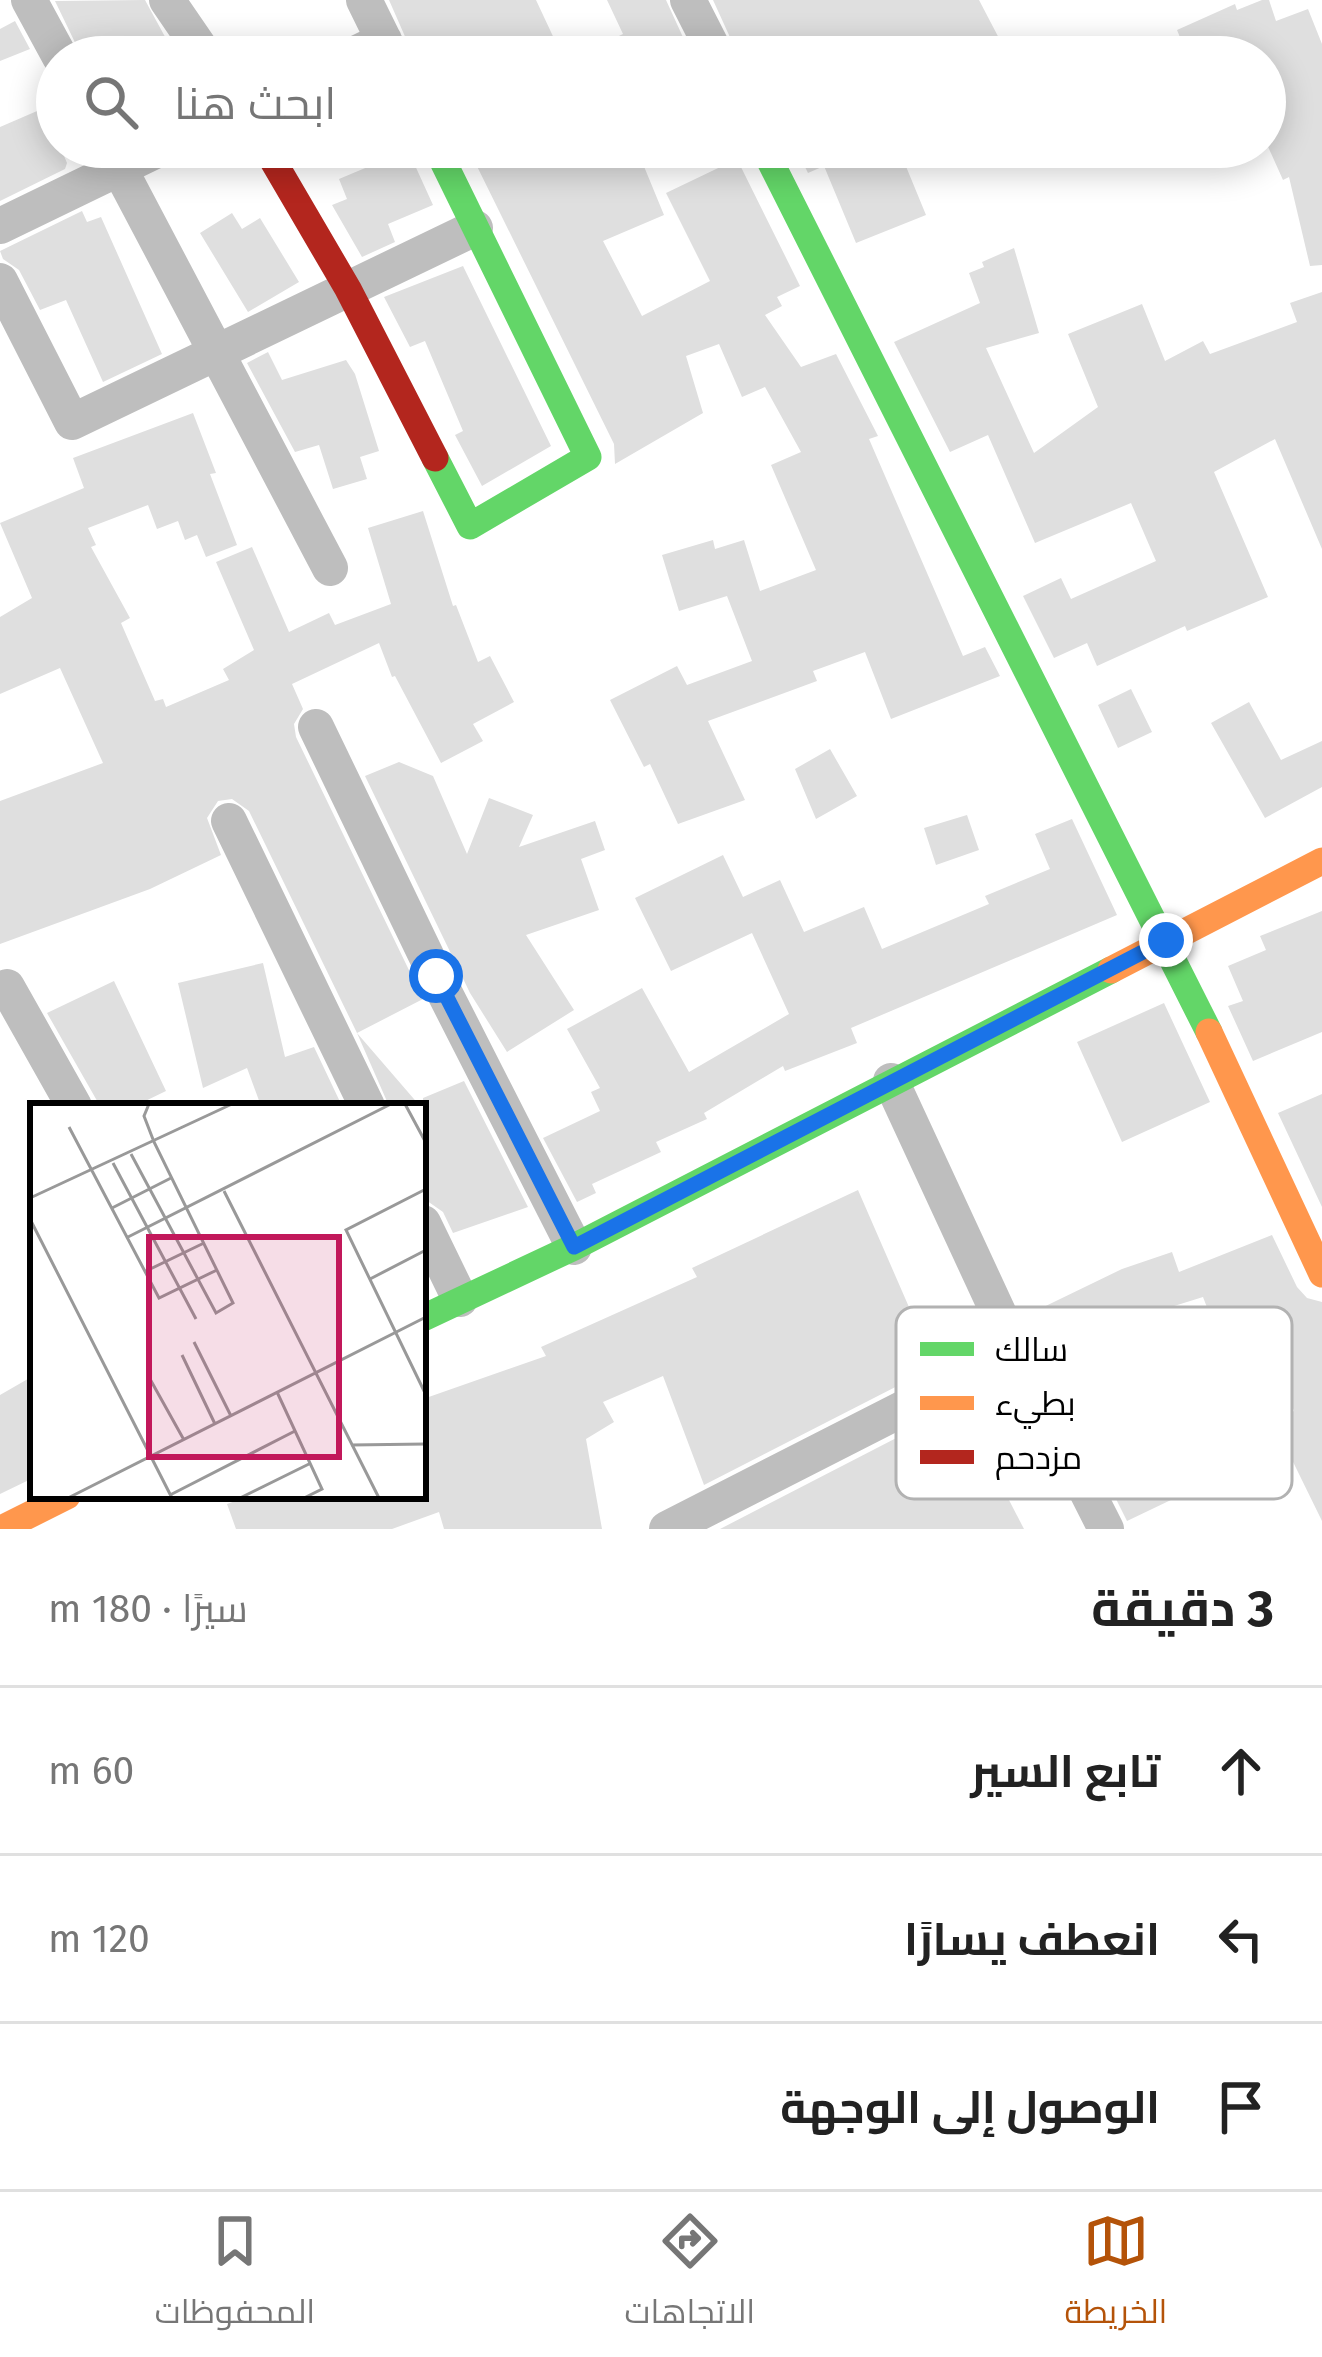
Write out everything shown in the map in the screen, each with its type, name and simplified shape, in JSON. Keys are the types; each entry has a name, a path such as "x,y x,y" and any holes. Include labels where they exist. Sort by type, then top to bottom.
{"street":[{"path":"29,0 49,36"},
{"path":"167,0 192,36"},
{"path":"364,0 382,36"},
{"path":"688,0 706,36"},
{"path":"0,226 97,168"},
{"path":"119,168 330,568"},
{"path":"277,168 348,289 470,526 588,457 446,168"},
{"path":"774,168 1166,940 1322,1274"},
{"path":"0,281 72,422 475,228"},
{"path":"316,728 574,1247"},
{"path":"229,821 366,1103"},
{"path":"426,1316 574,1247 1322,861"},
{"path":"8,987 72,1103"},
{"path":"891,1081 996,1307"},
{"path":"426,1229 460,1299"},
{"path":"667,1529 896,1412"},
{"path":"4,1526 61,1499"},
{"path":"1091,1499 1106,1529"}],"building":[{"path":"145,0 165,36 72,36 55,1"},
{"path":"389,0 536,0 553,36 405,36"},
{"path":"607,0 666,0 682,36 619,36 623,34"},
{"path":"713,0 979,0 998,36 729,36"},
{"path":"1269,0 1276,21 1308,9 1322,44 1322,265 1310,266 1289,177 1283,180 1278,168 1286,168 1286,36 1179,36 1177,30 1235,4 1237,10"},
{"path":"15,21 30,49 0,61 0,29"},
{"path":"36,111 36,168 65,169 0,201 0,127"},
{"path":"365,168 416,168 433,205 388,224 395,242 362,257 332,205 347,199 339,179"},
{"path":"478,168 645,168 664,215 603,241 642,316 710,281 666,193 718,168 741,168 800,286 777,297 782,306 765,315 801,367 836,354 878,436 869,439 963,656 985,647 1000,676 891,719 865,652 813,671 817,681 708,721 745,800 678,824 650,764 644,767 610,700 677,666 687,685 752,661 727,596 679,611 662,555 713,540 715,549 744,540 760,591 816,570 771,465 801,452 765,387 742,397 719,344 686,356 703,413 615,464 614,444"},
{"path":"825,168 907,168 926,215 856,243"},
{"path":"82,211 87,222 101,217 162,354 103,382 66,300 40,310 19,270 0,251"},
{"path":"232,213 242,229 260,218 299,282 248,312 200,233"},
{"path":"1014,248 1039,333 986,348 1034,453 1098,407 1068,334 1142,304 1165,361 1203,341 1210,354 1297,322 1290,303 1322,292 1322,549 1275,439 1214,472 1268,597 1187,631 1185,626 1097,666 1087,643 1054,658 1023,596 1061,578 1071,599 1156,561 1131,503 1035,543 988,435 950,452 894,342 980,303 969,273"},
{"path":"463,266 551,446 482,486 455,435 463,431 425,341 410,347 384,297"},
{"path":"268,352 282,380 346,360 355,374 379,451 360,457 367,479 333,489 319,445 295,452 247,363"},
{"path":"193,413 237,545 206,557 197,535 185,540 178,521 157,529 148,505 88,528 96,545 91,547 130,618 121,623 155,701 163,699 166,707 229,680 223,669 254,650 216,562 252,547 289,632 329,613 335,625 391,604 368,528 423,511 453,606 478,662 490,656 514,702 473,724 483,741 441,763 392,677 379,643 292,684 303,709 294,724 296,737 423,999 357,1033 249,811 232,799 218,801 207,818 221,855 150,889 0,944 0,801 103,763 60,668 0,694 0,617 32,598 0,523 84,488 73,458"},
{"path":"1131,689 1152,732 1118,748 1098,705"},
{"path":"1249,702 1281,760 1322,741 1322,787 1265,818 1211,723"},
{"path":"830,749 857,796 816,819 795,769"},
{"path":"399,762 433,776 467,854 489,798 533,815 519,847 595,821 605,850 581,859 599,910 526,935 574,1010 507,1052 470,993 365,776"},
{"path":"967,815 979,850 936,865 924,828"},
{"path":"1072,819 1117,915 851,1028 857,1043 785,1071 783,1066 704,1113 707,1119 656,1142 661,1152 592,1184 596,1193 577,1202 543,1138 600,1111 591,1092 600,1088 567,1029 642,988 689,1072 789,1014 752,933 671,971 635,898 723,855 743,897 780,880 804,932 864,907 882,949 989,904 985,896 1050,869 1035,834"},
{"path":"1322,911 1322,1032 1253,1061 1228,1006 1243,1001 1228,966 1266,950 1260,936"},
{"path":"263,963 285,1057 314,1047 341,1103 260,1103 247,1068 203,1088 178,983"},
{"path":"114,981 166,1091 141,1103 98,1103 47,1013"},
{"path":"1164,1003 1210,1102 1122,1142 1077,1042"},
{"path":"357,1033 417,1103 388,1103"},
{"path":"464,1081 528,1207 453,1233 443,1212 426,1200 423,1098"},
{"path":"1322,1094 1322,1207 1278,1113"},
{"path":"858,1190 909,1307 896,1307 896,1387 704,1485 663,1376 603,1402 614,1422 586,1439 602,1529 444,1529 439,1512 392,1529 236,1529 227,1504 241,1499 426,1499 426,1398 546,1356 541,1347 697,1277 692,1268"},
{"path":"1272,1235 1297,1287 1307,1298 1322,1302 1322,1521 1292,1460 1292,1307 1207,1307 1203,1297 1171,1307 1044,1307 1122,1269 1172,1252 1179,1272"},
{"path":"30,1378 30,1479 0,1494 0,1395"},
{"path":"896,1438 896,1499 1008,1499 1024,1529 720,1529"},
{"path":"1116,1499 1173,1499 1127,1521"}],"traffic: fast":[{"path":"435,458 470,526 588,457 446,168"},
{"path":"774,168 1209,1032"},
{"path":"426,1317 574,1247 1111,970"}],"traffic: slow":[{"path":"1111,970 1322,861"},
{"path":"1209,1032 1322,1274"},
{"path":"1,1529 61,1499"}],"traffic: jam":[{"path":"277,168 348,289 435,458"}],"route":[{"path":"436,976 574,1247 1166,940"}]}
